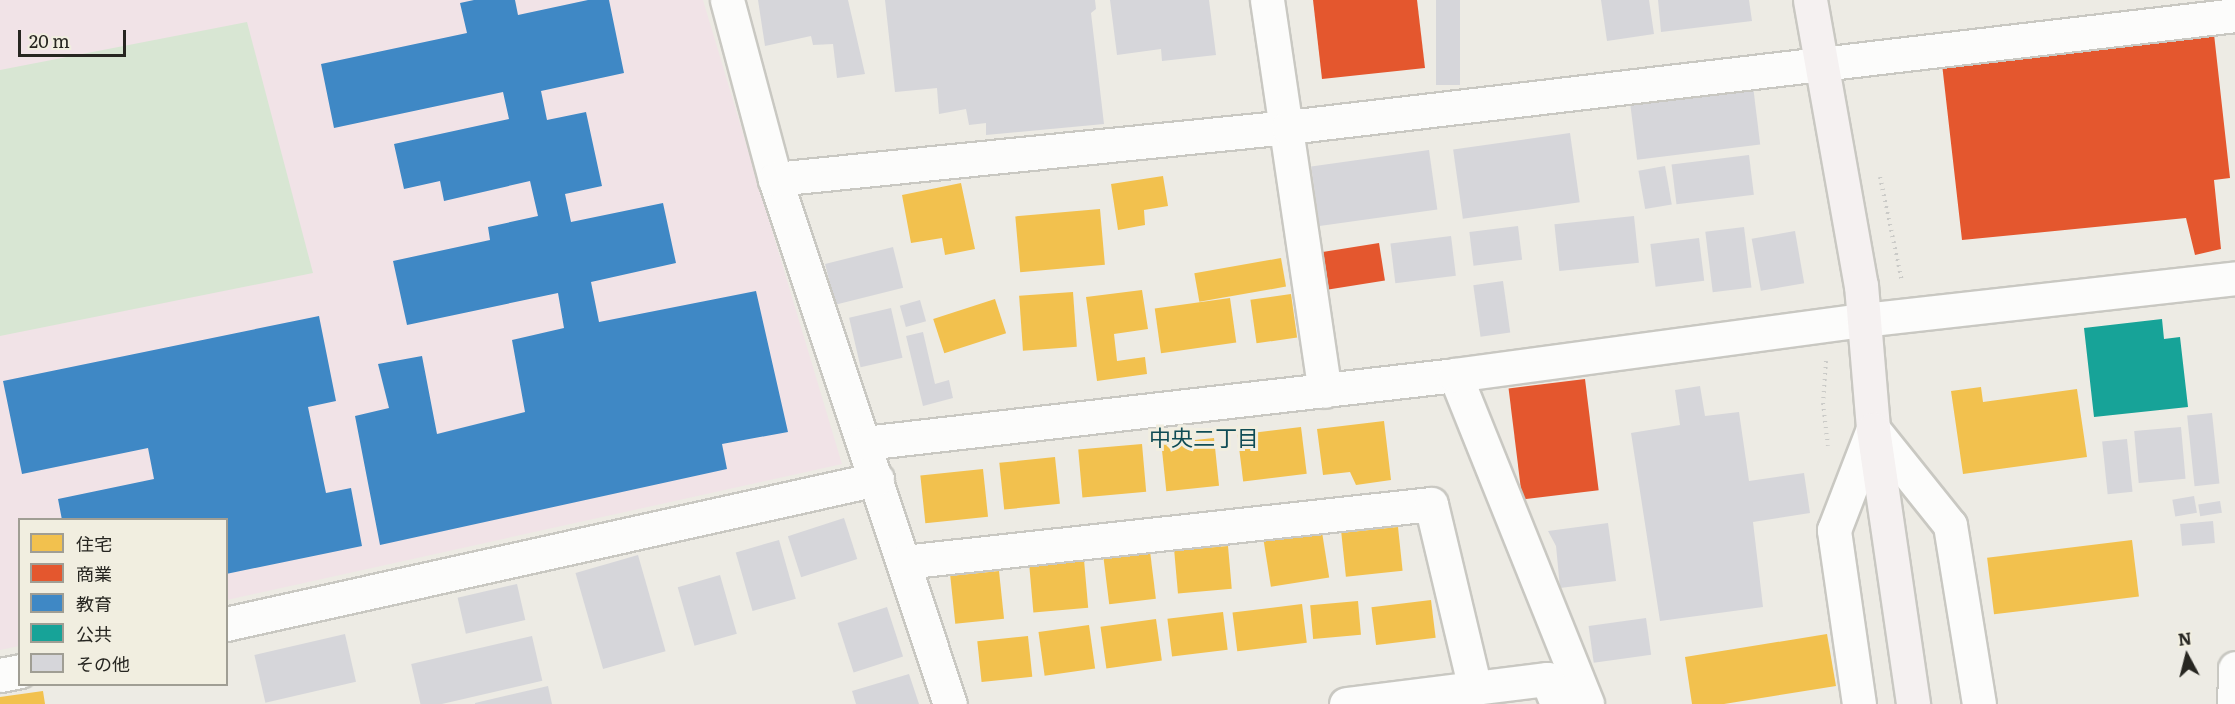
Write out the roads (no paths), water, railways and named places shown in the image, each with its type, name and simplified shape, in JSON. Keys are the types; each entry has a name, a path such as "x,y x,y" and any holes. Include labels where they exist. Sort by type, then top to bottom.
{"street":[{"path":"727,0 775,179 845,395 865,443 950,704"},
{"path":"1267,0 1288,127 1325,391"},
{"path":"1810,0 1861,285 1874,429 1913,704"},
{"path":"775,179 1288,127 2235,15"},
{"path":"865,443 1325,391 1863,320 2235,278"},
{"path":"1455,375 1587,704"},
{"path":"1859,704 1834,530 1874,429"},
{"path":"1874,429 1950,525 1978,704"},
{"path":"228,624 877,479"},
{"path":"904,562 1431,504 1475,688"},
{"path":"2234,704 2235,668"},
{"path":"0,675 18,671"},
{"path":"1346,704 1547,679 1557,704"}],"district":[{"name":"中央二丁目","path":"1204,437"}]}
